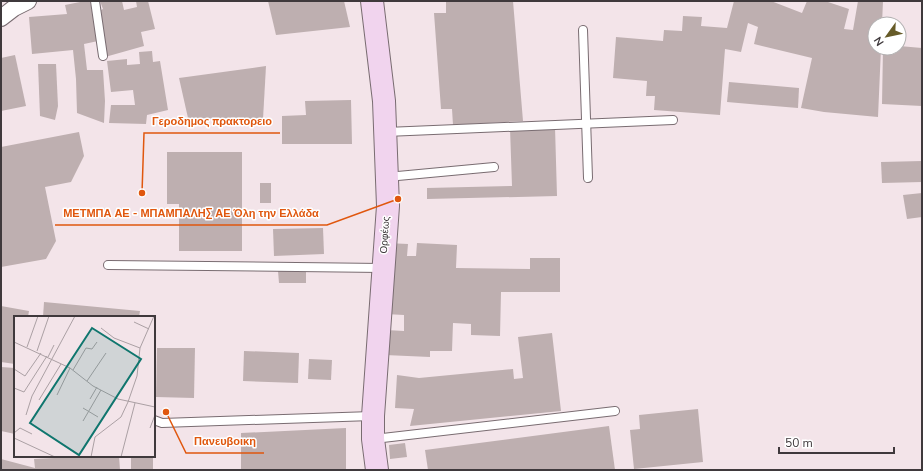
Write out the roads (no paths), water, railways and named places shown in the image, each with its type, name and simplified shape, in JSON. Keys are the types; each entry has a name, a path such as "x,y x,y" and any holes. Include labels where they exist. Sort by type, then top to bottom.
{"street":[{"path":"1,18 14,8 28,1"},
{"name":"Ορφέως","path":"372,1 384,101 388,206 373,416 373,439 376,470"}],"lane":[{"path":"95,1 103,56"},
{"path":"583,30 588,178"},
{"path":"385,132 673,120"},
{"path":"387,177 494,167"},
{"path":"108,265 383,268"},
{"path":"373,439 615,411"},
{"path":"155,420 162,423 373,416"}],"place":[{"name":"Γεροδημος πρακτορειο","path":"142,193"},
{"name":"ΜΕΤΜΠΑ ΑΕ - ΜΠΑΜΠΑΛΗΣ ΑΕ Όλη την Ελλάδα","path":"398,199"},
{"name":"Πανευβοικη","path":"166,412"}]}
